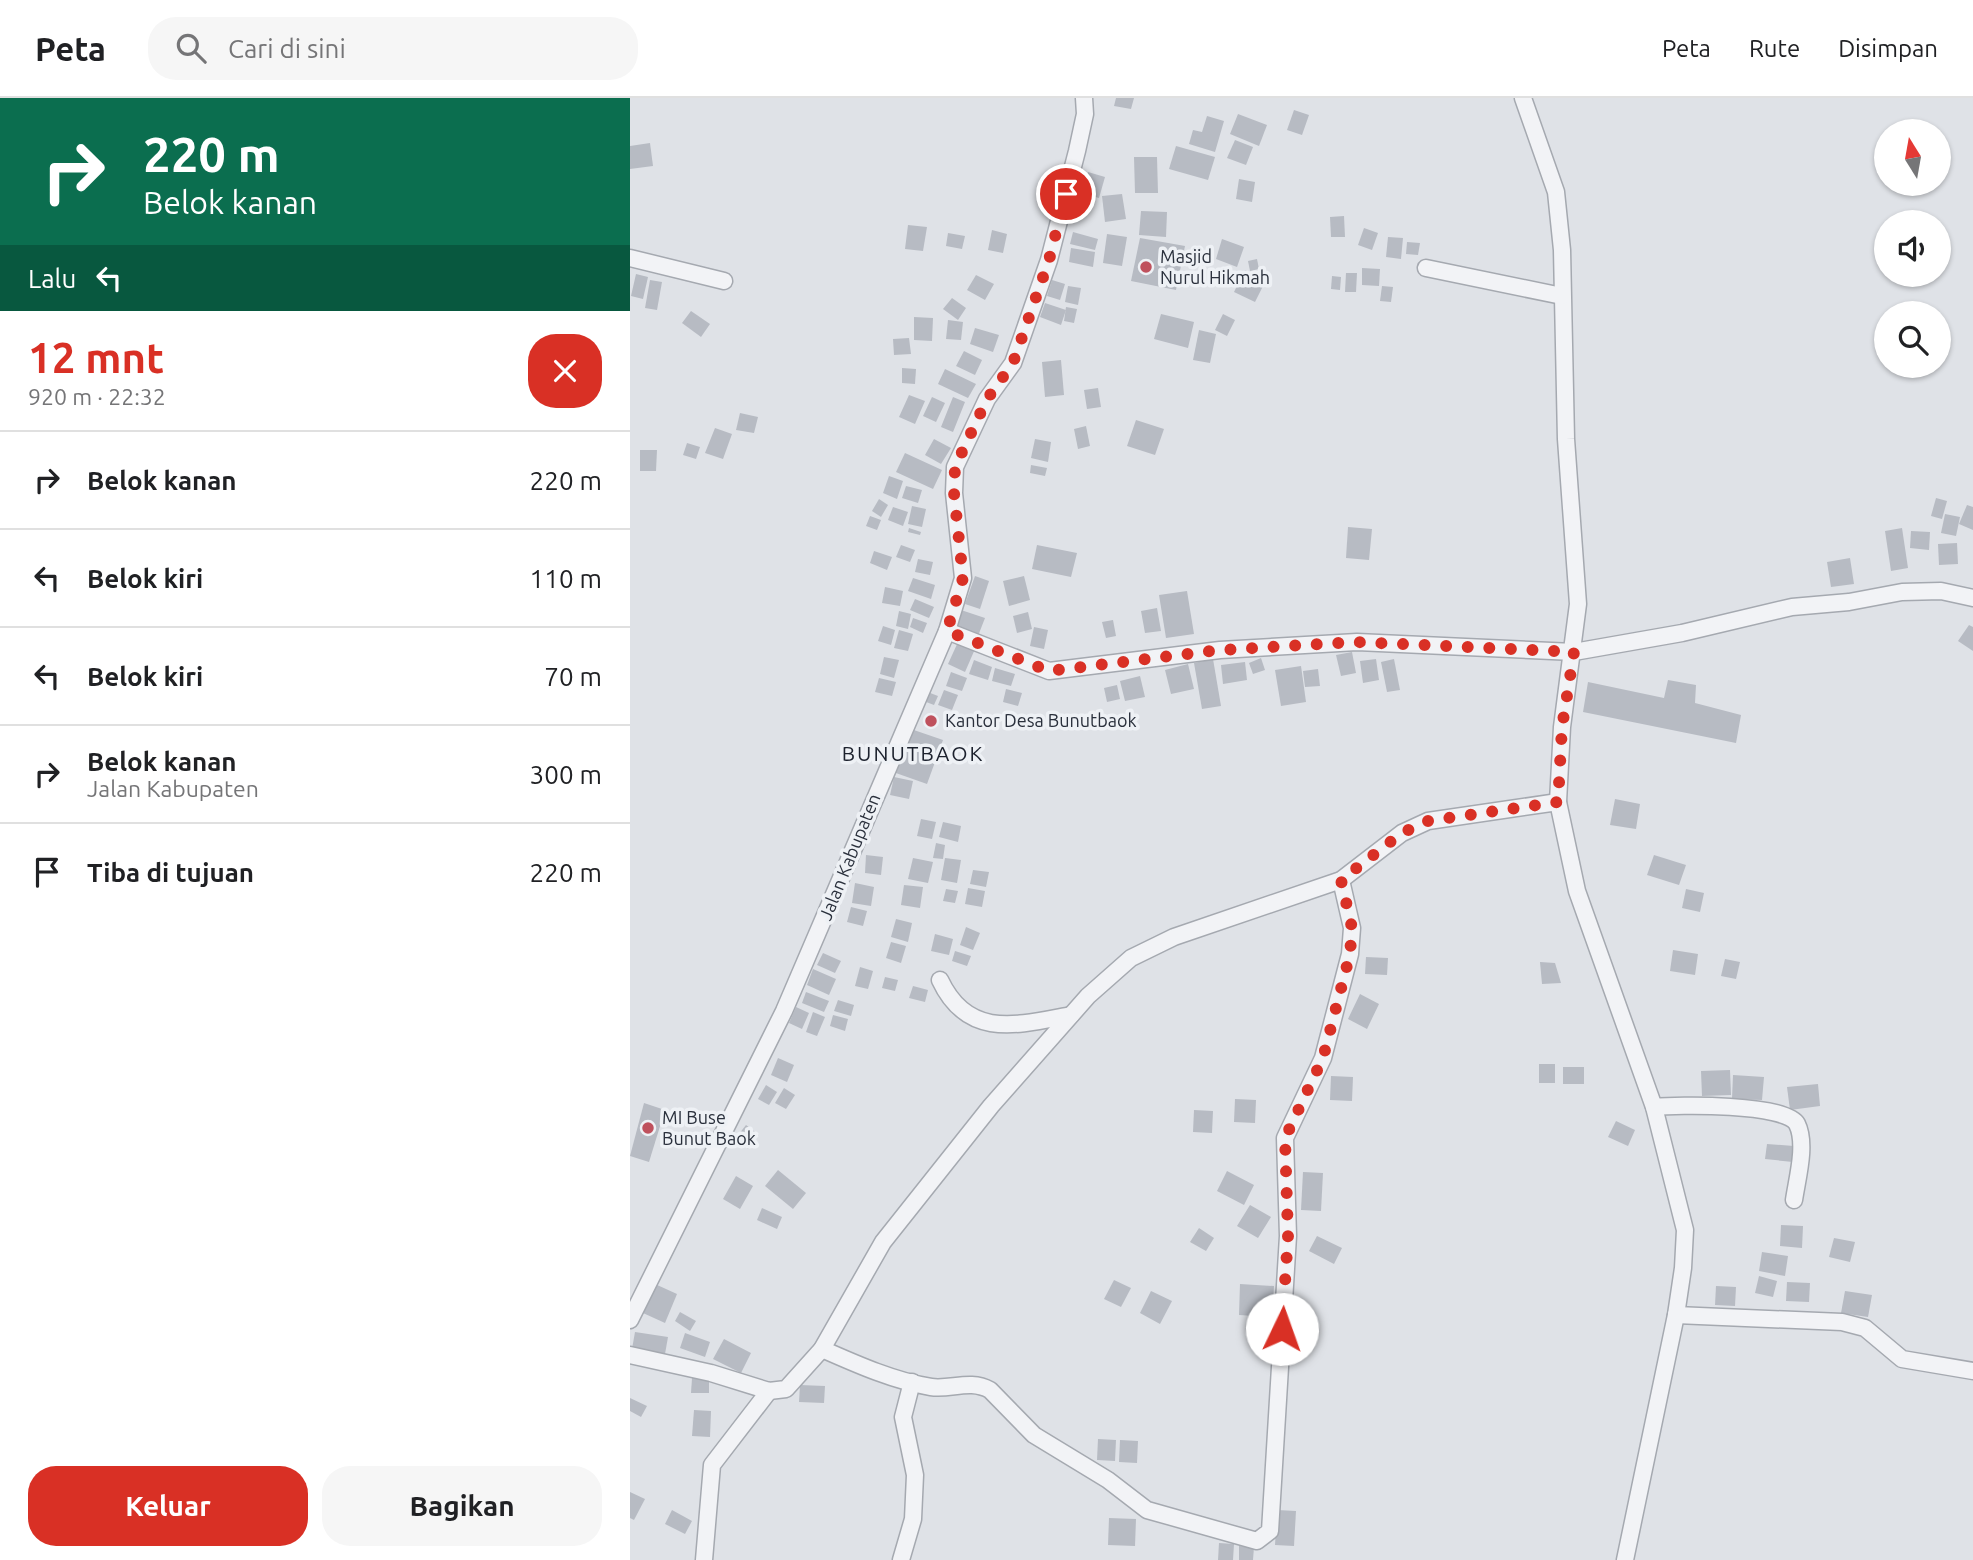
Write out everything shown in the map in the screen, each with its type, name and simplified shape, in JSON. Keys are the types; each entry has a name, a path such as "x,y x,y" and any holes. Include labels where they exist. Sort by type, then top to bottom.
{"street":[{"name":"Jalan Kabupaten","path":"630,1320 785,1010 947,631 963,578 954,493 955,467 987,399 1013,363 1049,260 1077,151 1084,98"},
{"path":"1522,98 1556,192 1566,439 1578,604 1574,652 1562,727 1558,802 1577,891 1654,1107 1685,1230 1684,1268 1676,1315 1625,1560"},
{"path":"630,258 723,281"},
{"path":"1426,268 1562,296"},
{"path":"947,631 1049,671 1220,650 1357,642 1574,652 1682,633 1792,607 1849,602 1902,592 1941,591 1973,598"},
{"path":"630,1355 685,1366 769,1391 786,1389 822,1349 883,1242 991,1106 1088,996 1131,958 1174,937 1341,880 1402,833 1428,821 1558,802"},
{"path":"822,1349 851,1362 936,1388 981,1385 1034,1435 1108,1480 1147,1510 1257,1541 1267,1537 1270,1531 1288,1236 1285,1138 1323,1058 1350,954 1352,928 1341,880"},
{"path":"940,980 948,998 962,1011 982,1022 1009,1026 1072,1016"},
{"path":"1654,1107 1695,1103 1774,1113 1793,1119 1799,1127 1800,1154 1794,1200"},
{"path":"1676,1315 1768,1316 1842,1322 1865,1328 1902,1359 1973,1371"},
{"path":"901,1560 913,1519 915,1475 903,1417 912,1382"},
{"path":"704,1560 712,1465 769,1391"}],"building":[{"path":"1116,98 1134,98 1131,109 1114,106"},
{"path":"1294,110 1309,115 1302,135 1287,130"},
{"path":"1238,114 1267,125 1259,146 1230,134"},
{"path":"1207,116 1224,121 1215,152 1189,144 1193,130 1202,132"},
{"path":"1235,140 1253,147 1246,165 1227,158"},
{"path":"650,143 653,166 630,169 630,146"},
{"path":"1176,146 1215,157 1208,180 1169,169"},
{"path":"1134,157 1157,157 1158,193 1135,193"},
{"path":"1088,172 1105,177 1099,198 1082,193"},
{"path":"1239,179 1255,182 1252,202 1236,199"},
{"path":"1122,194 1126,219 1105,222 1102,196"},
{"path":"1141,211 1167,212 1166,237 1139,235"},
{"path":"1344,216 1345,237 1331,237 1330,217"},
{"path":"908,225 927,227 923,251 905,249"},
{"path":"1364,228 1378,233 1372,250 1358,245"},
{"path":"992,230 1007,234 1003,253 988,250"},
{"path":"1073,232 1098,239 1095,250 1070,244"},
{"path":"948,233 965,236 962,249 946,246"},
{"path":"1107,234 1127,237 1122,266 1103,263"},
{"path":"1388,237 1403,238 1401,259 1386,257"},
{"path":"1140,238 1185,246 1176,290 1131,281"},
{"path":"1222,239 1244,247 1237,267 1216,259"},
{"path":"1407,242 1420,243 1418,255 1406,254"},
{"path":"1071,248 1095,252 1093,267 1069,262"},
{"path":"1257,259 1259,269 1250,271 1248,261"},
{"path":"1362,268 1380,269 1379,286 1362,285"},
{"path":"1245,270 1266,280 1255,302 1234,292"},
{"path":"1346,273 1357,273 1356,292 1345,292"},
{"path":"636,274 648,277 643,299 631,296"},
{"path":"976,275 994,284 985,300 967,290"},
{"path":"1332,276 1341,277 1340,290 1331,289"},
{"path":"650,280 662,282 657,310 645,308"},
{"path":"1052,280 1065,284 1060,300 1047,296"},
{"path":"1068,286 1081,288 1078,305 1065,302"},
{"path":"1382,286 1393,287 1391,302 1380,301"},
{"path":"952,298 966,308 958,320 943,309"},
{"path":"1045,303 1066,310 1061,325 1040,317"},
{"path":"1066,307 1077,309 1074,323 1064,321"},
{"path":"691,311 710,324 701,337 682,323"},
{"path":"1161,314 1194,322 1188,348 1154,339"},
{"path":"1223,314 1235,320 1227,336 1215,330"},
{"path":"914,317 933,318 932,341 914,340"},
{"path":"948,320 963,322 961,340 946,339"},
{"path":"975,328 999,335 993,352 970,344"},
{"path":"1199,330 1216,334 1210,363 1193,360"},
{"path":"909,338 911,354 894,355 893,339"},
{"path":"964,351 982,360 975,375 956,366"},
{"path":"1061,360 1064,395 1045,397 1042,362"},
{"path":"902,368 916,369 915,384 902,383"},
{"path":"945,369 976,384 968,398 938,384"},
{"path":"1098,388 1101,407 1087,409 1084,390"},
{"path":"909,395 925,401 915,424 899,417"},
{"path":"932,397 945,403 936,422 923,416"},
{"path":"953,397 965,402 953,432 941,427"},
{"path":"740,413 758,417 754,433 736,430"},
{"path":"1136,420 1164,429 1155,455 1127,446"},
{"path":"1086,426 1090,446 1078,449 1074,429"},
{"path":"715,428 732,434 723,459 705,453"},
{"path":"934,439 951,448 941,464 925,455"},
{"path":"1035,439 1051,442 1048,462 1031,458"},
{"path":"687,443 700,447 696,459 683,455"},
{"path":"640,450 657,450 656,471 640,471"},
{"path":"905,453 942,470 933,489 896,472"},
{"path":"1031,465 1047,468 1045,476 1030,473"},
{"path":"889,476 903,481 897,499 883,493"},
{"path":"906,486 922,490 918,503 902,498"},
{"path":"1936,498 1947,501 1942,519 1931,516"},
{"path":"879,499 888,505 881,517 872,511"},
{"path":"1967,505 1973,507 1973,530 1959,524"},
{"path":"912,506 926,509 922,527 908,524"},
{"path":"893,507 908,512 903,526 888,520"},
{"path":"1945,514 1960,517 1956,536 1941,533"},
{"path":"870,516 881,520 877,530 866,526"},
{"path":"1348,527 1372,529 1369,560 1346,558"},
{"path":"909,528 921,532 920,535 908,532"},
{"path":"1902,528 1908,568 1891,571 1885,531"},
{"path":"1911,531 1930,532 1929,550 1910,548"},
{"path":"1957,543 1958,564 1939,565 1938,544"},
{"path":"901,545 915,550 910,562 896,557"},
{"path":"1037,545 1077,553 1071,577 1032,569"},
{"path":"874,551 892,557 887,570 870,563"},
{"path":"1850,558 1854,584 1831,587 1827,562"},
{"path":"918,559 933,562 930,575 915,572"},
{"path":"975,576 989,581 980,609 965,604"},
{"path":"1024,576 1030,600 1009,606 1003,581"},
{"path":"913,578 935,585 931,599 908,591"},
{"path":"885,587 903,591 900,606 882,603"},
{"path":"1187,591 1194,634 1166,638 1159,595"},
{"path":"915,599 934,607 929,618 910,610"},
{"path":"1157,608 1161,631 1145,633 1141,611"},
{"path":"961,610 985,618 978,636 955,627"},
{"path":"899,611 911,614 908,629 896,626"},
{"path":"1028,612 1032,629 1017,633 1013,616"},
{"path":"913,618 927,623 923,633 910,627"},
{"path":"1113,620 1116,636 1106,638 1102,622"},
{"path":"1969,625 1973,627 1973,651 1958,641"},
{"path":"883,626 895,630 891,645 878,641"},
{"path":"1034,627 1048,630 1044,649 1030,646"},
{"path":"899,630 913,634 908,651 894,648"},
{"path":"958,642 975,649 965,672 948,664"},
{"path":"1352,652 1356,673 1341,676 1336,655"},
{"path":"884,657 899,660 894,678 880,674"},
{"path":"1261,658 1265,670 1253,674 1249,663"},
{"path":"1213,659 1221,706 1202,709 1194,663"},
{"path":"1376,659 1379,680 1363,683 1360,661"},
{"path":"1394,659 1400,690 1387,692 1381,662"},
{"path":"974,660 992,667 988,680 969,674"},
{"path":"1245,662 1247,680 1223,684 1221,665"},
{"path":"1188,664 1194,689 1171,694 1165,670"},
{"path":"1301,666 1306,702 1281,706 1275,670"},
{"path":"995,668 1015,674 1011,686 992,681"},
{"path":"1318,669 1320,686 1305,687 1303,671"},
{"path":"951,672 967,678 962,691 946,686"},
{"path":"1140,676 1145,697 1125,701 1120,681"},
{"path":"879,678 896,682 892,696 875,692"},
{"path":"1668,680 1696,685 1695,703 1741,715 1736,743 1583,712 1588,682 1664,698"},
{"path":"1117,685 1120,699 1107,702 1104,688"},
{"path":"1006,689 1022,693 1018,706 1003,702"},
{"path":"944,690 958,695 952,710 938,705"},
{"path":"925,691 938,696 934,705 921,700"},
{"path":"908,728 943,740 927,784 893,772"},
{"path":"894,777 913,781 909,799 890,795"},
{"path":"1615,799 1640,804 1636,829 1610,825"},
{"path":"921,819 936,822 932,839 917,836"},
{"path":"943,822 961,826 958,842 939,837"},
{"path":"936,843 945,845 943,859 933,858"},
{"path":"866,855 883,857 881,875 865,873"},
{"path":"1654,855 1686,865 1679,885 1647,875"},
{"path":"913,858 933,862 928,883 908,879"},
{"path":"945,858 961,860 957,883 941,880"},
{"path":"973,870 989,872 986,887 970,884"},
{"path":"855,883 874,887 871,906 852,903"},
{"path":"904,885 923,887 920,908 901,905"},
{"path":"968,888 985,891 982,907 965,904"},
{"path":"946,889 958,891 955,903 943,901"},
{"path":"1686,889 1704,893 1700,912 1682,908"},
{"path":"851,907 867,911 863,926 847,922"},
{"path":"896,919 912,923 908,942 891,937"},
{"path":"966,927 980,933 973,950 960,945"},
{"path":"935,934 953,939 949,955 931,951"},
{"path":"891,942 906,946 901,963 886,958"},
{"path":"1673,950 1698,954 1695,975 1670,971"},
{"path":"955,951 971,956 967,966 952,961"},
{"path":"823,953 841,961 835,973 817,965"},
{"path":"1366,957 1388,958 1387,975 1365,974"},
{"path":"1725,959 1740,962 1736,979 1721,976"},
{"path":"1540,962 1555,963 1561,983 1542,984"},
{"path":"860,967 873,971 868,989 855,986"},
{"path":"813,969 836,979 829,995 807,985"},
{"path":"885,977 898,980 895,991 882,988"},
{"path":"913,986 928,990 925,1002 909,998"},
{"path":"806,992 829,1001 824,1012 802,1003"},
{"path":"1360,994 1379,1004 1367,1029 1348,1019"},
{"path":"838,1000 854,1005 851,1016 834,1011"},
{"path":"796,1007 809,1013 802,1029 789,1023"},
{"path":"813,1012 825,1017 817,1036 806,1032"},
{"path":"833,1015 848,1019 845,1031 830,1026"},
{"path":"778,1058 794,1065 787,1082 771,1075"},
{"path":"1539,1064 1555,1064 1555,1083 1539,1083"},
{"path":"1563,1067 1584,1067 1584,1084 1563,1084"},
{"path":"1730,1070 1731,1095 1702,1096 1701,1071"},
{"path":"1733,1075 1764,1077 1762,1100 1732,1099"},
{"path":"1331,1076 1353,1077 1352,1101 1330,1100"},
{"path":"1818,1084 1820,1106 1790,1110 1787,1087"},
{"path":"766,1085 777,1092 769,1105 758,1099"},
{"path":"784,1088 795,1095 786,1109 775,1103"},
{"path":"1235,1099 1256,1100 1255,1123 1234,1122"},
{"name":"MI Buse Bunut Baok","path":"644,1103 665,1110 649,1162 630,1156"},
{"path":"1194,1110 1213,1111 1212,1133 1193,1132"},
{"path":"1616,1121 1635,1130 1628,1146 1608,1137"},
{"path":"746,1125 759,1135 748,1149 735,1139"},
{"path":"1767,1144 1794,1146 1793,1162 1765,1159"},
{"path":"778,1170 806,1193 793,1209 765,1186"},
{"path":"1227,1171 1254,1185 1244,1205 1217,1191"},
{"path":"1303,1172 1323,1173 1321,1211 1301,1210"},
{"path":"736,1176 753,1186 740,1209 723,1199"},
{"path":"1250,1205 1271,1217 1258,1238 1237,1226"},
{"path":"762,1208 782,1217 777,1229 757,1220"},
{"path":"1781,1225 1803,1226 1802,1248 1780,1246"},
{"path":"1199,1228 1214,1238 1206,1251 1190,1242"},
{"path":"1317,1236 1342,1248 1334,1264 1309,1251"},
{"path":"1834,1238 1855,1242 1850,1262 1829,1257"},
{"path":"1762,1252 1788,1256 1785,1276 1759,1271"},
{"path":"1759,1276 1777,1281 1773,1297 1755,1293"},
{"path":"1114,1280 1131,1288 1121,1307 1104,1299"},
{"path":"1787,1282 1810,1283 1809,1302 1786,1301"},
{"path":"655,1284 677,1294 665,1323 643,1313"},
{"path":"1240,1284 1274,1286 1272,1317 1239,1315"},
{"path":"1716,1286 1736,1287 1735,1306 1715,1305"},
{"path":"1151,1291 1172,1301 1160,1324 1140,1313"},
{"path":"1845,1291 1872,1295 1868,1317 1841,1313"},
{"path":"680,1312 696,1321 690,1331 675,1321"},
{"path":"635,1332 668,1337 665,1354 632,1349"},
{"path":"685,1333 710,1342 705,1357 680,1348"},
{"path":"724,1339 751,1353 741,1373 713,1359"},
{"path":"692,1378 709,1379 709,1393 691,1393"},
{"path":"800,1385 825,1386 824,1403 799,1402"},
{"path":"630,1398 647,1406 641,1417 630,1411"},
{"path":"694,1410 711,1411 710,1437 692,1436"},
{"path":"1098,1439 1116,1440 1115,1461 1097,1460"},
{"path":"1120,1440 1138,1441 1137,1463 1119,1462"},
{"path":"630,1492 645,1499 634,1520 630,1518"},
{"path":"672,1510 692,1521 685,1534 665,1524"},
{"path":"1277,1510 1296,1511 1294,1546 1275,1545"},
{"path":"1109,1518 1136,1519 1135,1546 1108,1545"},
{"path":"1219,1543 1234,1544 1233,1560 1218,1560"},
{"path":"1239,1546 1254,1547 1253,1560 1239,1560"}],"place":[{"name":"Masjid Nurul Hikmah","path":"1146,267"},
{"name":"Kantor Desa Bunutbaok","path":"931,721"},
{"name":"MI Buse Bunut Baok","path":"648,1128"}],"district":[{"name":"BUNUTBAOK","path":"913,754"}],"route":[{"path":"1066,194 1049,260 1013,363 987,399 955,467 954,493 963,578 947,631 1049,671 1220,650 1357,642 1574,652 1562,727 1558,802 1428,821 1402,833 1341,880 1352,928 1350,954 1323,1058 1285,1138 1284,1178 1288,1236 1282,1329"}]}
